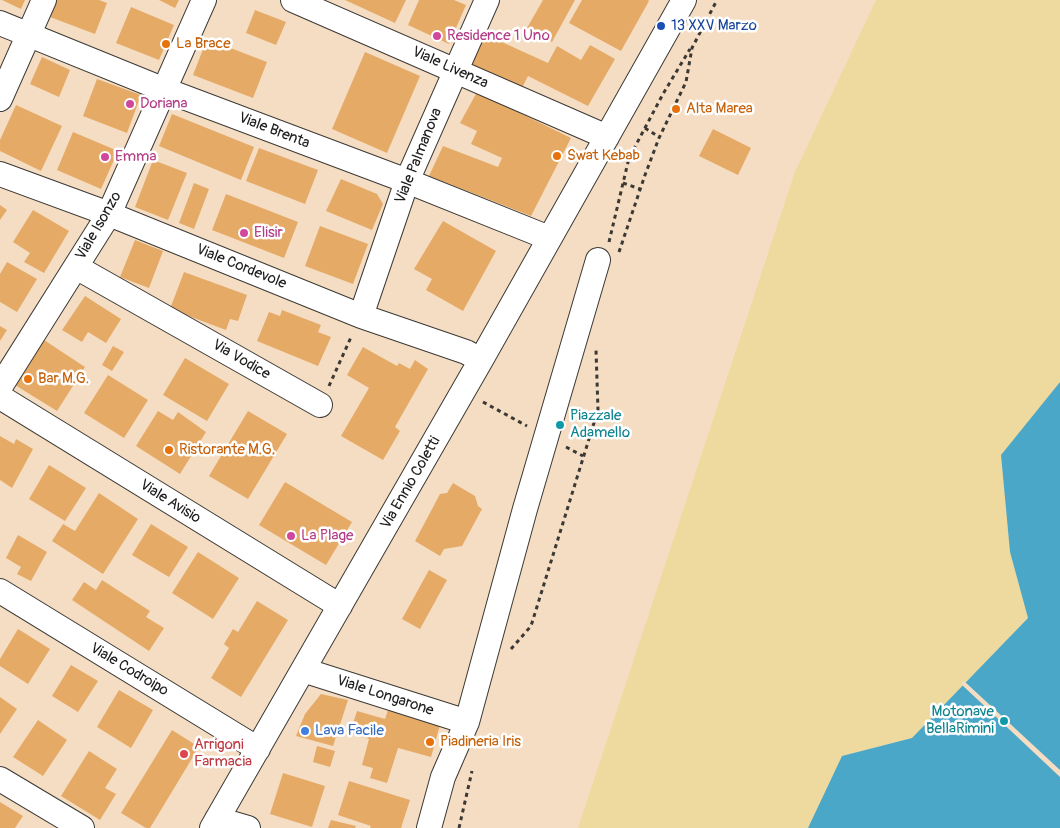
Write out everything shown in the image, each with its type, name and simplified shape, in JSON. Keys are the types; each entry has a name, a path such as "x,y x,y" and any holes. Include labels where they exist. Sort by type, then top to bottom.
{"street":[{"path":"0,100 44,0"},
{"name":"Viale Isonzo","path":"0,387 109,214 204,0"},
{"name":"Viale Livenza","path":"292,0 607,137"},
{"name":"Viale Palmanova","path":"360,316 407,181 487,0"},
{"name":"Via Ennio Coletti","path":"215,824 481,360 684,0"},
{"name":"Viale Brenta","path":"0,23 165,90 407,181 549,238"},
{"name":"Viale Cordevole","path":"0,174 109,214 360,316 466,352 481,360"},
{"path":"429,828 443,777 467,722 525,509 608,258"},
{"name":"Via Vodice","path":"76,267 320,406"},
{"name":"Viale Avisio","path":"0,397 340,606"},
{"name":"Viale Codroipo","path":"0,591 258,749"},
{"name":"Viale Longarone","path":"303,670 467,722"},
{"path":"0,779 82,828"},
{"path":"215,824 248,828"}],"path":[{"path":"608,258 611,234 629,158 692,48 717,0"},
{"path":"608,258 640,189 659,138 686,82 692,48"},
{"path":"645,128 659,138"},
{"path":"623,183 640,189"},
{"path":"320,406 360,316"},
{"path":"509,657 512,647 531,626 598,410 596,343"},
{"path":"459,828 474,765"}],"sand":[{"path":"876,0 1060,0 1060,382 1001,456 1010,552 1028,618 912,738 842,756 808,828 578,828 795,172"}],"water":[{"path":"1060,382 1060,828 808,828 842,756 912,738 1028,618 1010,552 1001,455"}],"pier":[{"name":"Motonave BellaRimini","path":"964,681 1060,770 1060,777 961,684"}],"building":[{"path":"2,0 25,0 21,9"},
{"path":"57,0 99,0 107,3 95,34 50,17"},
{"path":"159,0 179,0 175,8"},
{"path":"345,0 406,0 395,23"},
{"path":"419,0 454,0 466,5 449,44 408,25"},
{"path":"543,0 575,0 552,42 527,28"},
{"path":"582,0 649,1 621,51 569,23"},
{"path":"131,7 174,25 159,60 116,43"},
{"path":"255,10 286,22 276,45 246,33"},
{"path":"484,34 548,63 557,46 581,60 590,45 615,59 588,106 528,76 520,92 469,67"},
{"path":"207,39 267,62 253,98 193,75"},
{"path":"365,52 420,76 387,153 332,129"},
{"path":"42,57 70,70 59,97 30,84"},
{"path":"97,79 141,95 127,133 83,116"},
{"path":"477,92 571,138 531,216 429,176 443,146 498,167 502,158 471,144 477,131 460,123"},
{"path":"16,105 62,126 41,171 0,151 0,140"},
{"path":"172,114 254,147 241,180 159,146"},
{"path":"713,129 751,148 738,175 699,156"},
{"path":"73,132 118,151 101,189 57,170"},
{"path":"259,148 318,170 305,204 246,181"},
{"path":"153,160 187,173 168,220 135,207"},
{"path":"341,179 377,194 383,204 372,230 326,211"},
{"path":"194,183 209,189 194,229 179,223"},
{"path":"226,194 298,222 284,258 212,230"},
{"path":"0,205 7,210 0,220"},
{"path":"33,210 69,231 44,273 24,262 30,253 13,242"},
{"path":"443,221 496,251 463,311 426,290 432,279 414,269"},
{"path":"320,226 368,244 353,284 305,266"},
{"path":"135,240 163,251 149,288 120,277"},
{"path":"7,262 37,279 17,312 0,302 0,274"},
{"path":"184,272 247,295 238,321 230,319 226,330 170,309"},
{"path":"85,296 121,319 106,343 88,332 82,342 62,330"},
{"path":"282,310 321,325 318,332 331,337 318,366 257,341 269,312 280,316"},
{"path":"0,326 7,330 0,341"},
{"path":"44,340 85,367 57,411 15,385"},
{"path":"113,346 124,352 112,371 102,365"},
{"path":"363,347 397,366 399,363 410,369 415,360 428,369 395,427 400,431 383,460 341,436 369,388 347,375"},
{"path":"185,358 229,384 207,421 163,395"},
{"path":"108,375 148,400 124,438 84,413"},
{"path":"158,411 173,420 178,412 206,432 180,474 136,446"},
{"path":"248,411 287,434 248,499 209,476"},
{"path":"0,436 14,444 16,439 33,449 12,488 0,480"},
{"path":"49,465 86,488 65,521 29,499"},
{"path":"285,482 352,522 326,565 259,525"},
{"path":"453,483 475,496 478,506 482,509 462,546 444,549 440,556 415,541 440,494 447,493"},
{"path":"99,493 138,519 103,574 52,541 63,524 75,531"},
{"path":"151,524 188,547 169,577 132,555"},
{"path":"18,535 47,552 31,581 17,574 21,567 6,558"},
{"path":"198,552 239,578 213,619 172,593"},
{"path":"429,570 447,580 420,629 402,619"},
{"path":"102,580 150,611 146,617 164,628 149,651 72,600 84,582 96,590"},
{"path":"257,601 288,620 241,697 211,678 229,648 224,644 233,629 238,632"},
{"path":"18,629 50,649 28,684 0,666 0,659"},
{"path":"71,665 98,681 78,712 52,696"},
{"path":"119,690 153,710 131,748 97,727"},
{"path":"321,694 348,700 333,746 296,736 305,714"},
{"path":"0,697 17,709 0,734"},
{"path":"388,710 440,725 431,757 398,748 387,783 370,778 373,768 362,765 369,739 350,733 357,711 385,719"},
{"path":"38,720 67,740 43,776 13,757"},
{"path":"172,730 199,747 150,828 146,828 121,813"},
{"path":"317,746 335,751 330,767 313,762"},
{"path":"89,751 117,769 105,788 116,794 100,820 61,796"},
{"path":"283,773 325,786 312,827 270,814"},
{"path":"349,781 410,800 401,828 370,828 371,826 338,815"},
{"path":"0,802 23,816 15,828 0,828"},
{"path":"331,820 356,826 355,828 328,828"}],"place":[{"name":"13 XXV Marzo","path":"661,26"},
{"name":"Residence 1 Uno","path":"437,36"},
{"name":"La Brace","path":"166,44"},
{"name":"Doriana","path":"130,104"},
{"name":"Alta Marea","path":"676,109"},
{"name":"Swat Kebab","path":"557,156"},
{"name":"Emma","path":"105,157"},
{"name":"Elisir","path":"244,233"},
{"name":"Bar M.G.","path":"28,379"},
{"name":"Piazzale Adamello","path":"560,425"},
{"name":"Ristorante M.G.","path":"169,450"},
{"name":"La Plage","path":"291,536"},
{"name":"Motonave BellaRimini","path":"1004,721"},
{"name":"Lava Facile","path":"305,731"},
{"name":"Piadineria Iris","path":"430,742"},
{"name":"Arrigoni Farmacia","path":"184,754"}]}
